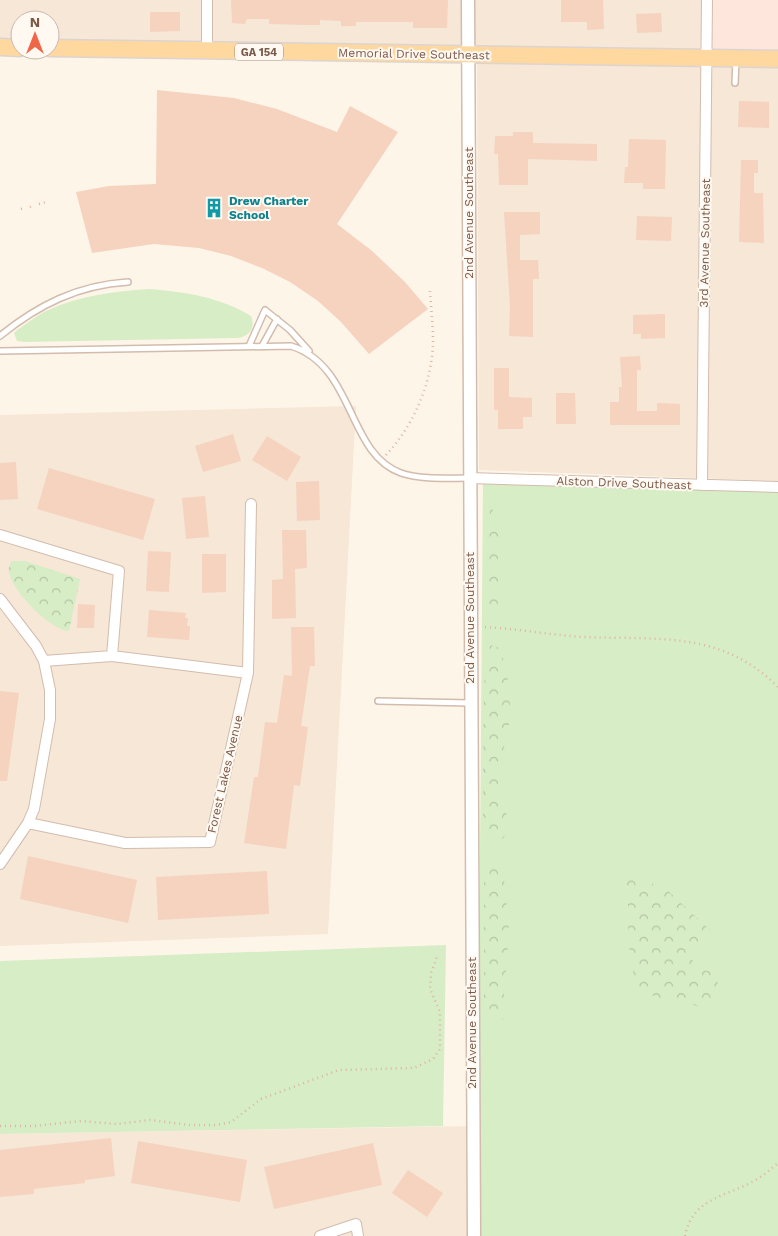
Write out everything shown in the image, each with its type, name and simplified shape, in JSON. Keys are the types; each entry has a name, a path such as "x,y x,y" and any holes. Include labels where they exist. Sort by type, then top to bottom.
{"main road":[{"name":"Memorial Drive Southeast","path":"60,48 778,59"}],"street":[{"path":"207,0 207,51"},
{"name":"2nd Avenue Southeast","path":"468,0 474,1236"},
{"name":"3rd Avenue Southeast","path":"702,485 707,0"},
{"name":"Alston Drive Southeast","path":"469,478 778,487"},
{"name":"Forest Lakes Avenue","path":"28,823 125,843 210,842 248,673 252,504"},
{"path":"0,535 119,571 112,656"},
{"path":"0,599 36,646 44,661 50,690 50,719 34,809 28,823 0,864"},
{"path":"44,661 112,656 248,673"},
{"path":"320,1236 356,1224 358,1236"}],"lane":[{"path":"735,83 736,58"},
{"path":"0,336 24,317 59,298 78,290 128,282"},
{"path":"249,346 265,310 277,319 329,372 338,384 359,428 381,460 398,472 411,476 469,478"},
{"path":"262,346 277,319"},
{"path":"0,351 291,346 312,355"},
{"path":"378,701 471,703"}],"path":[{"path":"40,204 46,202"},
{"path":"30,207 34,206"},
{"path":"381,460 409,424 424,391 433,340 430,291"},
{"path":"485,627 582,637 683,640 707,644 727,651 752,665 778,687"},
{"path":"772,681 778,682"},
{"path":"0,1126 34,1126 81,1121 117,1124 150,1120 189,1125 216,1125 231,1122 261,1100 339,1070 414,1068 434,1059 440,1049 440,1012 430,989 431,973 437,957"},
{"path":"685,1236 687,1225 696,1210 754,1181 778,1163"}],"shaded area":[{"path":"0,0 711,0 778,52 778,481 479,470 477,60 60,52 60,10 10,10 10,51 0,51"},
{"path":"711,0 778,0 778,52 710,51"},
{"path":"356,406 328,934 0,946 0,415"},
{"path":"478,1126 480,1236 0,1236 0,1134"}],"green space":[{"path":"149,289 202,296 227,304 251,316 252,328 245,336 237,338 24,342 17,341 14,333 42,313 58,306 83,298 109,293"},
{"path":"483,478 778,491 778,1236 477,1236"},
{"path":"490,497 499,538 501,591 498,620 492,619 488,599"},
{"path":"11,561 25,561 80,579 69,631 61,629 42,617 24,599 12,580 9,571"},
{"path":"490,645 500,648 507,674 511,715 498,775 503,804 511,827 501,841 491,842 483,832 484,684"},
{"path":"496,866 504,879 509,929 502,1023 491,1024 484,1013 484,883 489,870"},
{"path":"630,874 667,890 710,930 706,942 685,954 704,970 716,972 719,991 717,1003 699,1007 679,999 658,998 641,990 633,972 628,938 628,905 624,890"},
{"path":"446,945 443,1126 0,1134 0,961"}],"building":[{"path":"231,0 448,0 447,28 413,28 413,22 356,22 356,26 341,26 341,21 320,20 320,25 304,25 269,24 269,19 247,19 245,24 232,23"},
{"path":"561,0 603,0 604,29 587,30 587,22 561,22"},
{"path":"150,12 180,12 180,31 150,32"},
{"path":"661,13 662,32 637,33 636,14"},
{"name":"Drew Charter School","path":"157,90 234,98 277,109 337,132 350,106 398,132 337,224 371,250 405,282 428,309 369,354 341,322 318,301 290,282 262,268 231,256 199,248 154,244 92,253 76,192 109,186 156,184"},
{"path":"739,101 769,102 769,128 738,127"},
{"path":"513,132 533,132 533,143 597,144 597,161 528,159 528,185 499,185 498,154 494,154 495,136 513,136"},
{"path":"629,139 666,140 665,189 643,189 643,183 624,183 625,167 628,167"},
{"path":"741,160 758,160 758,173 754,173 754,193 763,193 764,243 739,242"},
{"path":"504,212 540,212 540,234 520,235 520,260 538,260 539,279 533,279 533,337 509,336 510,306"},
{"path":"637,216 672,217 671,241 636,240"},
{"path":"665,314 665,338 641,339 641,334 633,334 633,315"},
{"path":"640,356 641,370 637,370 637,411 657,411 657,403 680,404 680,425 610,425 610,402 619,402 619,387 622,387 620,357"},
{"path":"494,368 509,368 509,397 532,398 532,417 523,417 523,429 498,429 498,410 494,410"},
{"path":"556,393 575,393 576,424 556,424"},
{"path":"233,434 241,461 203,472 195,446"},
{"path":"267,436 301,457 287,481 252,460"},
{"path":"16,462 18,499 0,500 0,463"},
{"path":"49,468 155,499 143,540 37,509"},
{"path":"319,481 320,520 297,521 296,482"},
{"path":"205,496 209,537 186,539 182,498"},
{"path":"282,530 306,530 307,568 295,569 296,618 272,619 272,580 283,579"},
{"path":"148,551 171,552 169,592 146,591"},
{"path":"202,554 226,554 226,592 202,593"},
{"path":"78,604 95,605 94,628 77,628"},
{"path":"149,610 186,613 185,618 188,618 187,626 190,626 189,640 147,637"},
{"path":"291,627 314,627 315,666 310,666 301,726 308,727 300,786 294,785 286,849 244,843 254,777 258,777 265,722 277,723 284,675 292,676"},
{"path":"0,691 19,693 7,781 0,781"},
{"path":"28,856 137,880 128,923 20,899"},
{"path":"267,871 269,914 158,920 156,877"},
{"path":"111,1138 115,1176 85,1180 85,1183 34,1189 34,1194 0,1197 0,1150"},
{"path":"138,1141 247,1160 240,1202 131,1183"},
{"path":"373,1143 382,1185 274,1209 264,1167"},
{"path":"408,1170 443,1193 427,1217 392,1193"}],"place":[{"name":"Drew Charter School","path":"214,208"}]}
